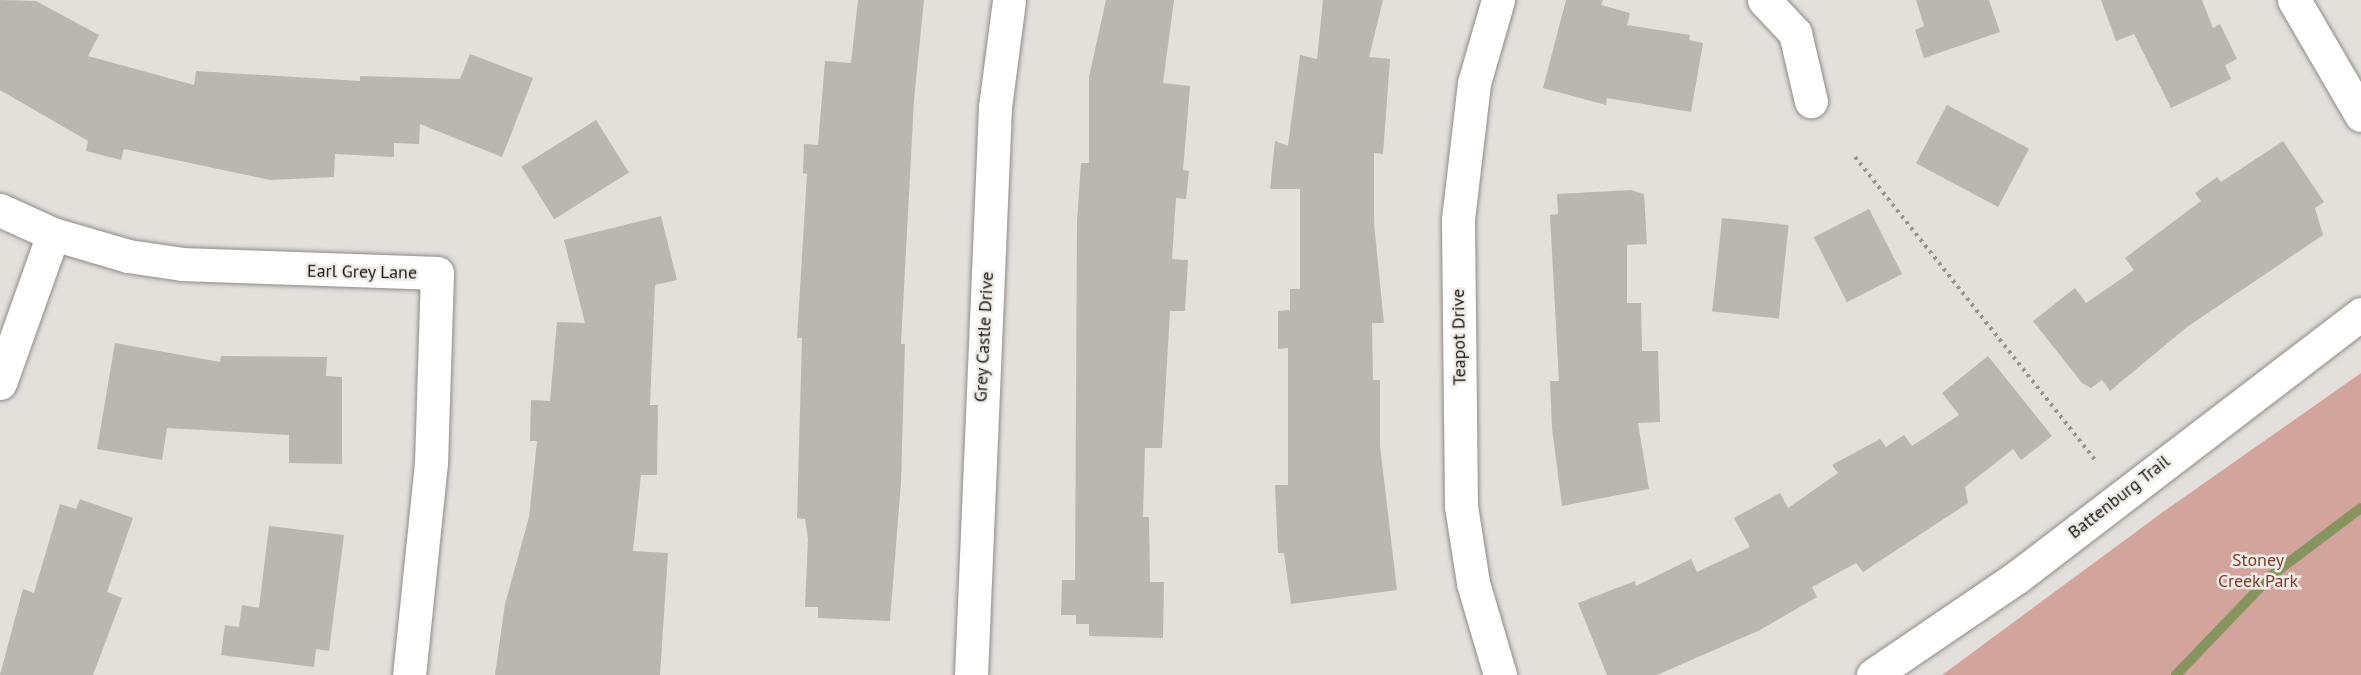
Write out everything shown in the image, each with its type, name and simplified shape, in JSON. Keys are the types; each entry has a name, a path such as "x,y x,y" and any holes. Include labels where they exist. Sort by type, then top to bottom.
{"street":[{"name":"Grey Castle Drive","path":"970,675 995,107 1009,0"},
{"name":"Teapot Drive","path":"1498,0 1468,114 1458,220 1461,506 1473,584 1500,675"},
{"path":"1764,0 1795,33 1811,100"},
{"path":"2294,0 2361,115"},
{"name":"Earl Grey Lane","path":"0,210 53,234 128,256 183,264 437,273 431,463 409,675"},
{"path":"0,383 53,234"},
{"name":"Battenburg Trail","path":"1874,675 2017,577 2361,314"}],"path":[{"path":"1855,157 2096,461"}],"green space":[{"name":"Stoney Creek Park","path":"2361,373 2361,675 1942,675 2163,512"}],"building":[{"path":"0,0 36,1 99,35 88,56 194,85 196,71 360,81 360,76 460,79 470,54 533,78 502,157 420,124 419,144 394,143 394,157 335,154 334,177 270,180 124,149 121,160 86,151 88,141 0,90"},
{"path":"858,0 924,0 914,100 901,344 905,344 901,482 890,621 818,618 818,607 805,607 808,539 805,519 797,518 802,338 797,338 807,174 803,173 804,144 818,145 825,61 851,63"},
{"path":"1106,0 1174,0 1163,83 1190,86 1183,170 1189,171 1186,199 1176,198 1172,259 1188,260 1185,311 1170,311 1162,448 1145,448 1143,517 1149,517 1150,582 1164,582 1163,638 1089,636 1089,624 1076,624 1076,615 1061,615 1062,580 1075,580 1077,222 1081,163 1089,163 1089,77"},
{"path":"1323,0 1383,0 1369,57 1390,59 1383,154 1374,153 1374,223 1384,323 1372,323 1373,380 1380,380 1380,446 1397,590 1291,604 1284,553 1278,553 1275,485 1288,485 1288,348 1278,349 1278,311 1290,310 1290,289 1300,289 1300,189 1270,189 1275,141 1288,146 1300,55 1317,59"},
{"path":"1566,0 1603,0 1601,5 1630,13 1627,25 1690,35 1689,40 1703,43 1691,112 1607,98 1606,105 1543,88"},
{"path":"1916,0 1989,0 2000,32 1924,58 1915,30 1924,26"},
{"path":"2101,0 2202,0 2213,28 2220,24 2237,59 2225,65 2231,79 2171,108 2134,34 2116,41"},
{"path":"1947,105 2029,149 1998,207 1916,163"},
{"path":"596,120 629,173 554,219 521,167"},
{"path":"2283,141 2324,202 2315,208 2323,235 2187,327 2110,391 2102,380 2091,388 2082,383 2033,321 2075,288 2086,303 2134,270 2125,258 2201,201 2195,193 2217,177 2221,182"},
{"path":"1631,190 1644,194 1647,244 1627,245 1627,303 1641,303 1642,351 1658,351 1660,422 1638,423 1649,489 1562,506 1552,428 1550,381 1559,381 1550,215 1558,214 1557,194"},
{"path":"1869,209 1902,274 1847,302 1814,237"},
{"path":"661,216 677,280 655,285 650,405 658,405 657,475 641,475 633,551 668,553 660,675 495,675 505,604 529,517 537,441 530,441 531,400 550,401 557,322 585,323 564,240"},
{"path":"1722,218 1789,225 1779,318 1712,311"},
{"path":"115,343 220,362 221,356 327,357 326,376 342,377 342,464 289,463 289,435 167,428 162,460 97,449"},
{"path":"1988,356 2052,436 2021,460 2013,449 1965,487 1968,503 1863,572 1856,563 1812,587 1817,597 1760,630 1657,675 1607,675 1578,603 1635,581 1636,586 1691,559 1697,572 1750,547 1734,518 1780,493 1788,508 1838,473 1832,465 1880,439 1886,447 1904,435 1912,446 1959,415 1942,393"},
{"path":"80,499 133,518 107,592 122,598 93,675 0,675 23,589 34,593 60,504 76,509"},
{"path":"269,526 344,535 329,651 316,649 314,667 221,655 225,625 239,627 242,605 259,608"}],"waterway":[{"path":"2176,675 2272,575 2361,508"}]}
